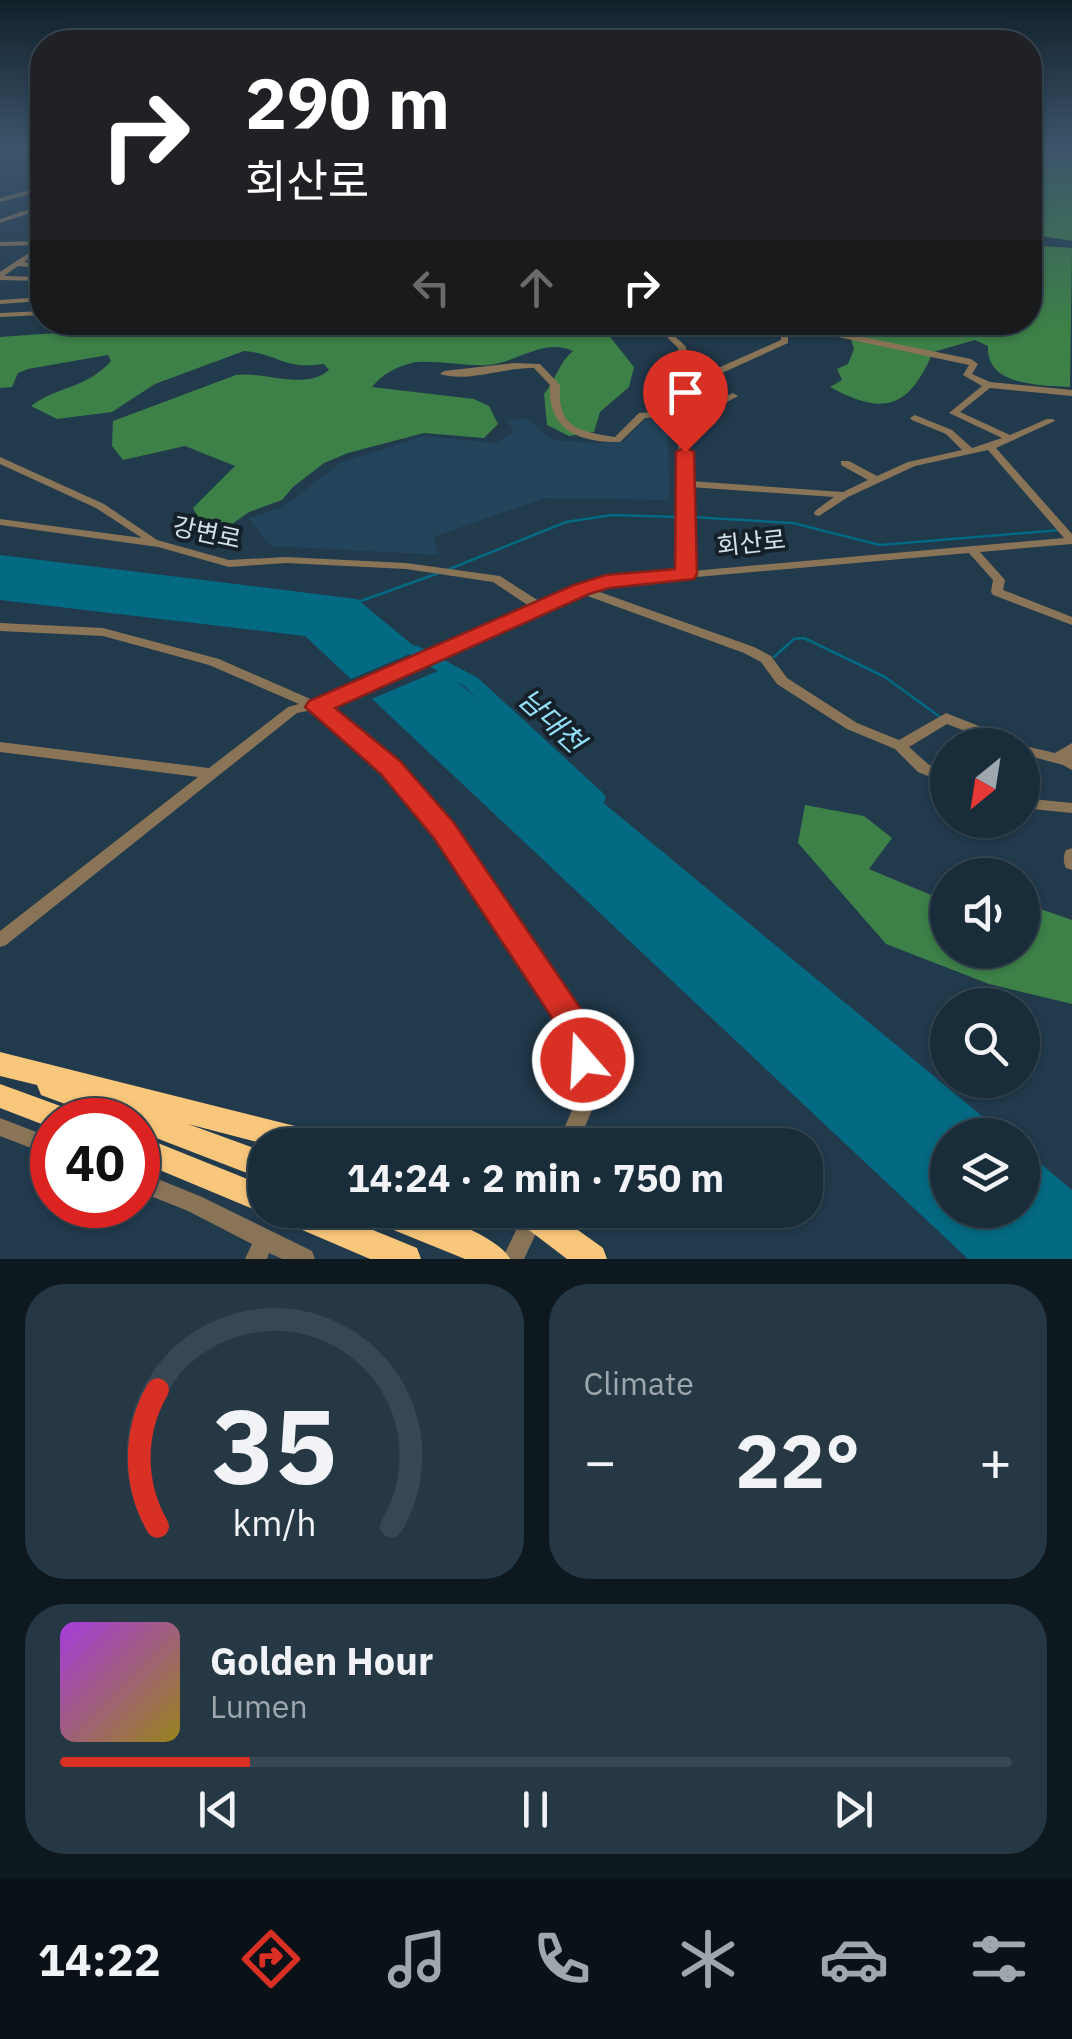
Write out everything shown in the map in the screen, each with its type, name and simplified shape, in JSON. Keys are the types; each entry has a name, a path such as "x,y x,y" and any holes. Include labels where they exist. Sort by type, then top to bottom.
{"highway":[{"path":"0,1064 252,1128"},
{"path":"0,1064 248,1159"},
{"path":"0,1096 30,1107"},
{"path":"160,1157 248,1193"},
{"path":"332,1228 406,1259"},
{"path":"427,1228 495,1259"},
{"path":"551,1228 592,1259"}],"street":[{"path":"0,221 30,210"},
{"path":"0,240 30,241"},
{"path":"0,276 30,253"},
{"path":"18,264 30,265"},
{"path":"0,276 30,278"},
{"path":"0,302 30,280"},
{"path":"0,302 30,300"},
{"path":"0,315 30,314"},
{"path":"665,335 682,347 686,574"},
{"path":"683,367 719,371 785,341 784,335"},
{"path":"838,335 968,360 974,364 967,375 988,386 1072,393"},
{"path":"444,374 483,373 522,364 537,366 555,385 555,407 566,426 576,433 617,440 642,415 684,417 733,396"},
{"path":"988,386 954,413 1010,438"},
{"path":"685,399 717,404"},
{"path":"915,418 949,432 968,451"},
{"path":"819,512 912,464 990,447 1050,421"},
{"path":"990,447 1067,536"},
{"path":"0,460 100,506 159,544"},
{"path":"845,463 878,481"},
{"path":"686,484 844,496"},
{"name":"강변로","path":"0,522 159,544 229,564 286,560 406,566 496,579 538,612"},
{"name":"회산로","path":"0,940 293,710 326,704 582,590 606,582 971,549 1067,536"},
{"path":"971,549 998,580 997,592 1072,621"},
{"path":"582,590 749,650 766,659 782,681 852,726 900,746 930,771"},
{"path":"0,628 87,630 129,636 214,662 326,704 444,830 577,1031 589,1094 574,1128"},
{"path":"900,746 946,718 971,728"},
{"path":"0,747 208,773"},
{"path":"1040,752 1069,758"},
{"path":"1040,805 1072,808"},
{"path":"1072,854 1072,864"},
{"path":"0,1126 30,1138"},
{"path":"160,1190 195,1204 260,1249 304,1259"},
{"path":"514,1259 525,1228"}],"shaded area":[{"path":"527,418 552,440 598,443 622,442 646,419 668,418 669,500 545,498 433,537 439,555 271,546 248,518 283,507 340,463 423,436 496,443 514,432 507,420"},
{"path":"0,555 357,599 930,1073 930,1098 960,1098 984,1118 930,1118 930,1223 305,636 0,600"},
{"path":"1040,1163 1072,1190 1072,1259 968,1259 935,1228 1040,1228"}],"green space":[{"path":"1042,208 1072,208 1072,241 1042,236"},
{"path":"1042,246 1072,248 1070,387 1030,384 1005,376 990,359 988,346 975,340 933,352 904,396 880,404 865,402 830,387 842,380 837,369 848,364 854,349 851,339 863,335 1042,335"},
{"path":"609,335 634,367 629,387 600,412 594,432 569,436 547,425 544,394 573,351 552,347 490,365 419,362 400,367 372,387 474,399 489,406 498,424 484,438 424,433 348,453 324,463 282,500 249,512 215,536 193,508 235,466 185,446 123,460 112,446 113,421 236,375 308,379 329,370 324,364 299,365 244,351 155,384 112,412 57,419 31,406 92,377 111,361 108,355 28,369 18,373 12,387 0,388 0,337"},
{"path":"805,805 864,816 892,838 869,869 930,895 930,961 886,944 798,843"},
{"path":"1040,909 1072,920 1072,1004 1040,996 1040,988 989,984 948,968 1040,968"}],"pier":[{"path":"424,648 447,667 367,701 346,681"}],"waterway":[{"path":"447,570 566,522 612,515 679,517"},
{"path":"692,517 793,523 880,545 1061,530"},
{"path":"358,602 439,573"},
{"path":"774,657 794,639 804,638 885,677 940,717"},
{"name":"남대천","path":"416,651 471,682 596,798"}],"route":[{"path":"583,1060 577,1031 561,1003 444,830 390,768 318,707 582,590 606,582 686,574 685,452"}]}
